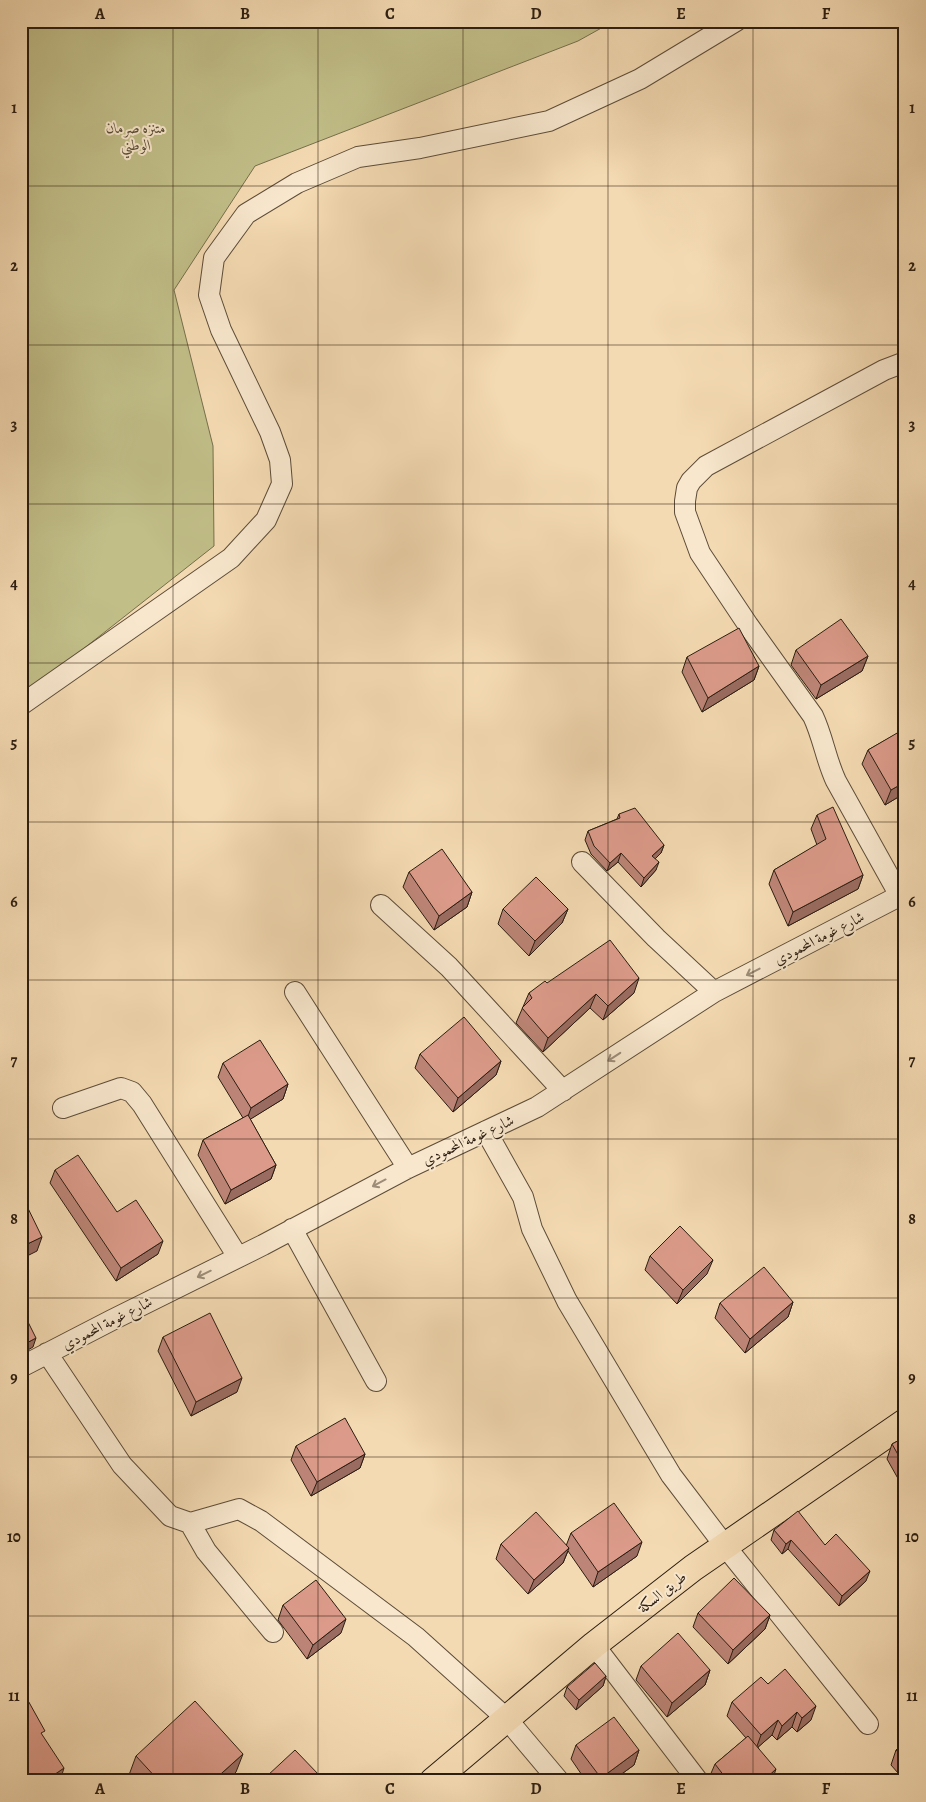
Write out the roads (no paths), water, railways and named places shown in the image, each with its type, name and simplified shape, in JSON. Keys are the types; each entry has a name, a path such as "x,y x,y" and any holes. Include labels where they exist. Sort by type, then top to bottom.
{"main road":[{"name":"طريق السكة","path":"433,1781 594,1645 693,1568 905,1422"}],"street":[{"path":"21,705 231,558 266,520 282,484 280,460 270,432 220,330 209,295 214,258 246,214 297,183 358,157 420,148 549,121 640,79 736,21"},
{"path":"902,895 836,781 820,729 813,716 748,625 700,553 685,512 685,506 687,488 706,466 884,370 905,362"},
{"path":"582,862 656,938 714,992"},
{"name":"شارع غومة المحمودي","path":"21,1367 238,1258 408,1168 538,1107 714,992 902,895"},
{"path":"381,905 449,967 563,1091"},
{"path":"294,992 408,1168"},
{"path":"63,1108 121,1088 132,1092 162,1135 238,1258"},
{"path":"486,1131 522,1196 532,1229 567,1302 671,1475 725,1546 868,1724"},
{"path":"292,1229 376,1381"},
{"path":"47,1353 122,1465 170,1516 190,1523 239,1509 261,1521 416,1637 506,1718 559,1781"},
{"path":"190,1523 206,1551 273,1632"},
{"path":"594,1645 698,1781"}],"park label":[{"name":"متنزه صرمان الوطني","path":"136,136"}]}
